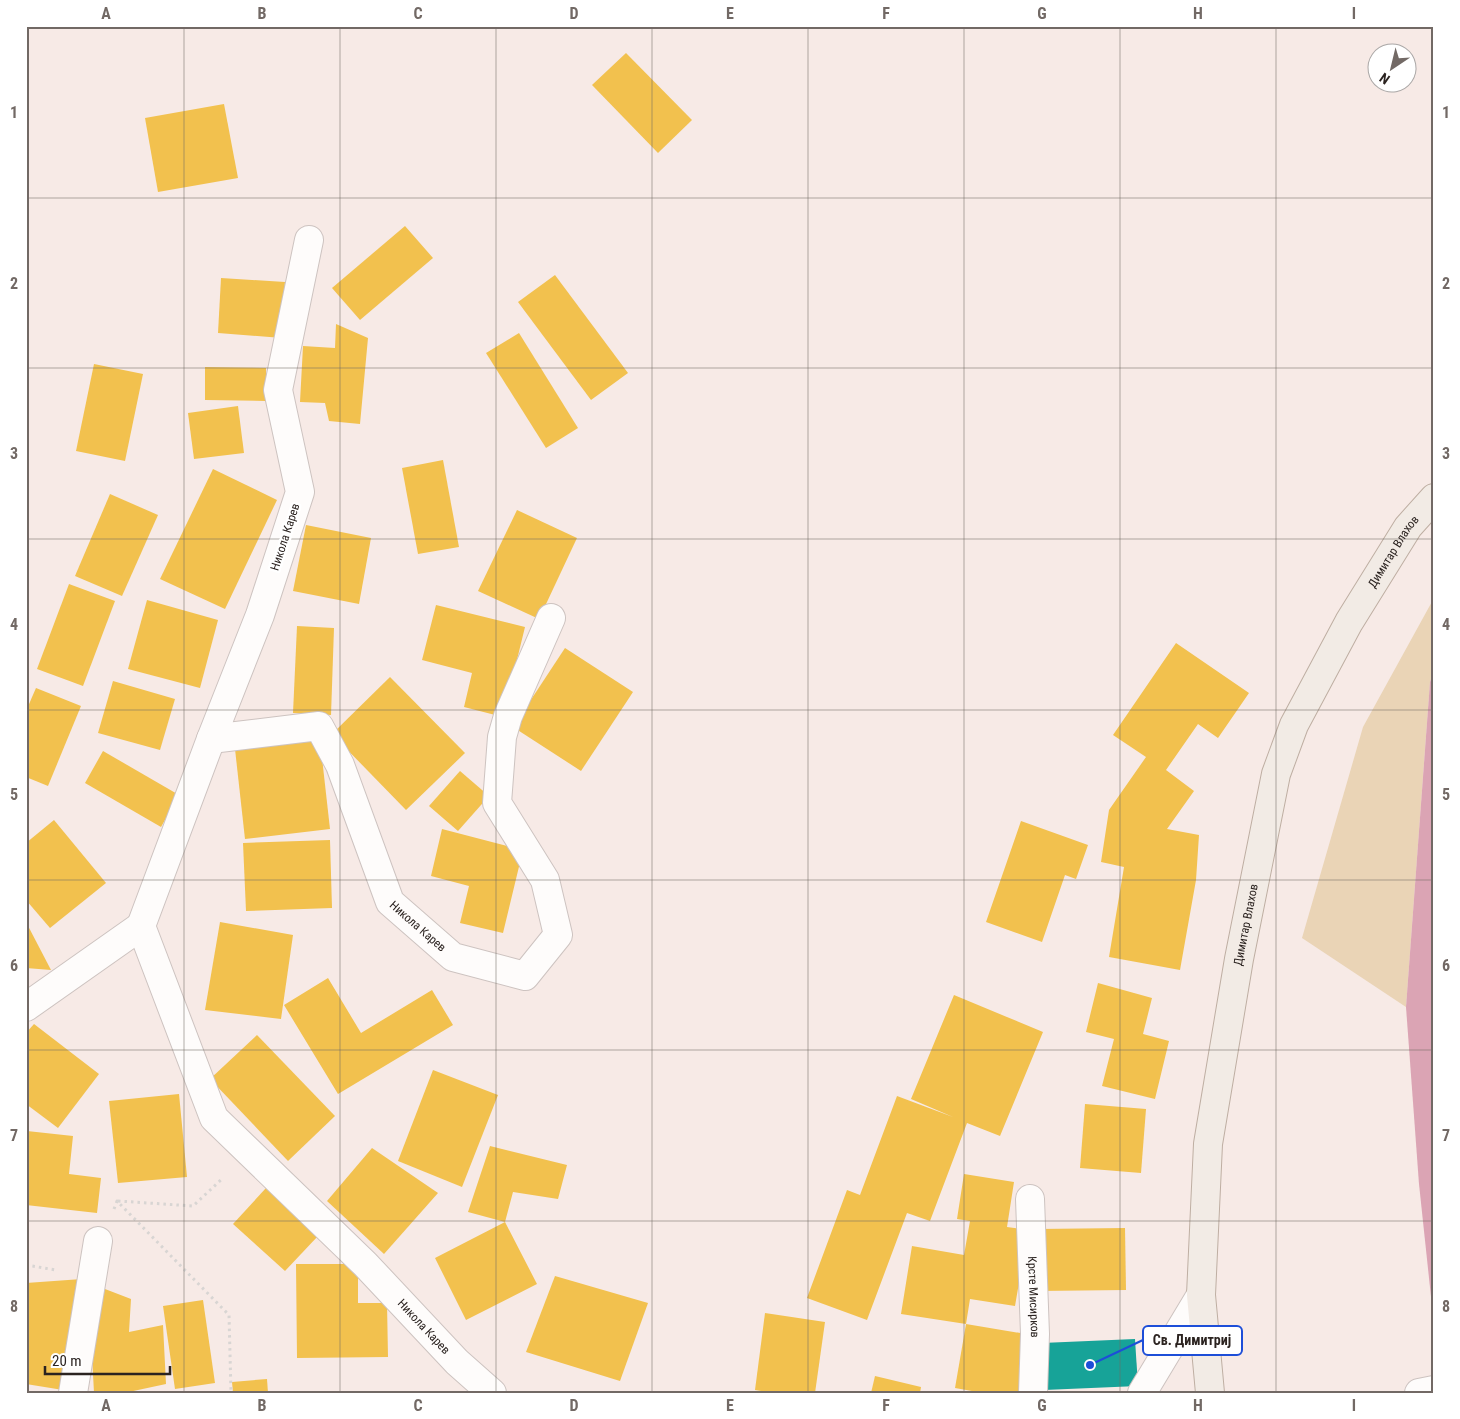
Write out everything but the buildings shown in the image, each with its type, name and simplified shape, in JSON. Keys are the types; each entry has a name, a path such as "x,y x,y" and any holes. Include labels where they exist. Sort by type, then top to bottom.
{"main road":[{"name":"Димитар Влахов","path":"1210,1393 1201,1295 1208,1144 1238,959 1276,774 1294,725 1349,622 1408,527 1434,498"}],"street":[{"name":"Никола Карев","path":"309,240 278,390 300,492 260,615 141,926 214,1118 365,1264 457,1362 492,1393"},
{"name":"Никола Карев","path":"211,739 319,726 340,765 390,902 453,957 525,976 558,934 545,880 497,803 502,737 508,716 551,618"},
{"path":"26,1007 141,926"},
{"name":"Крсте Мисирков","path":"1030,1199 1035,1334 1033,1393"},
{"path":"73,1393 98,1241"},
{"path":"1142,1393 1201,1295"},
{"path":"1419,1393 1434,1390"}],"path":[{"path":"118,1201 193,1206 250,1153"},
{"path":"98,1241 118,1201"},
{"path":"118,1201 229,1315 230,1393"}],"shaded area":[{"path":"1434,598 1434,670 1430,682 1406,1007 1302,938 1363,727"},
{"path":"1434,670 1434,1325 1419,1184 1406,1007 1430,682"}],"place":[{"name":"Св. Димитриј","path":"1090,1365"}]}
